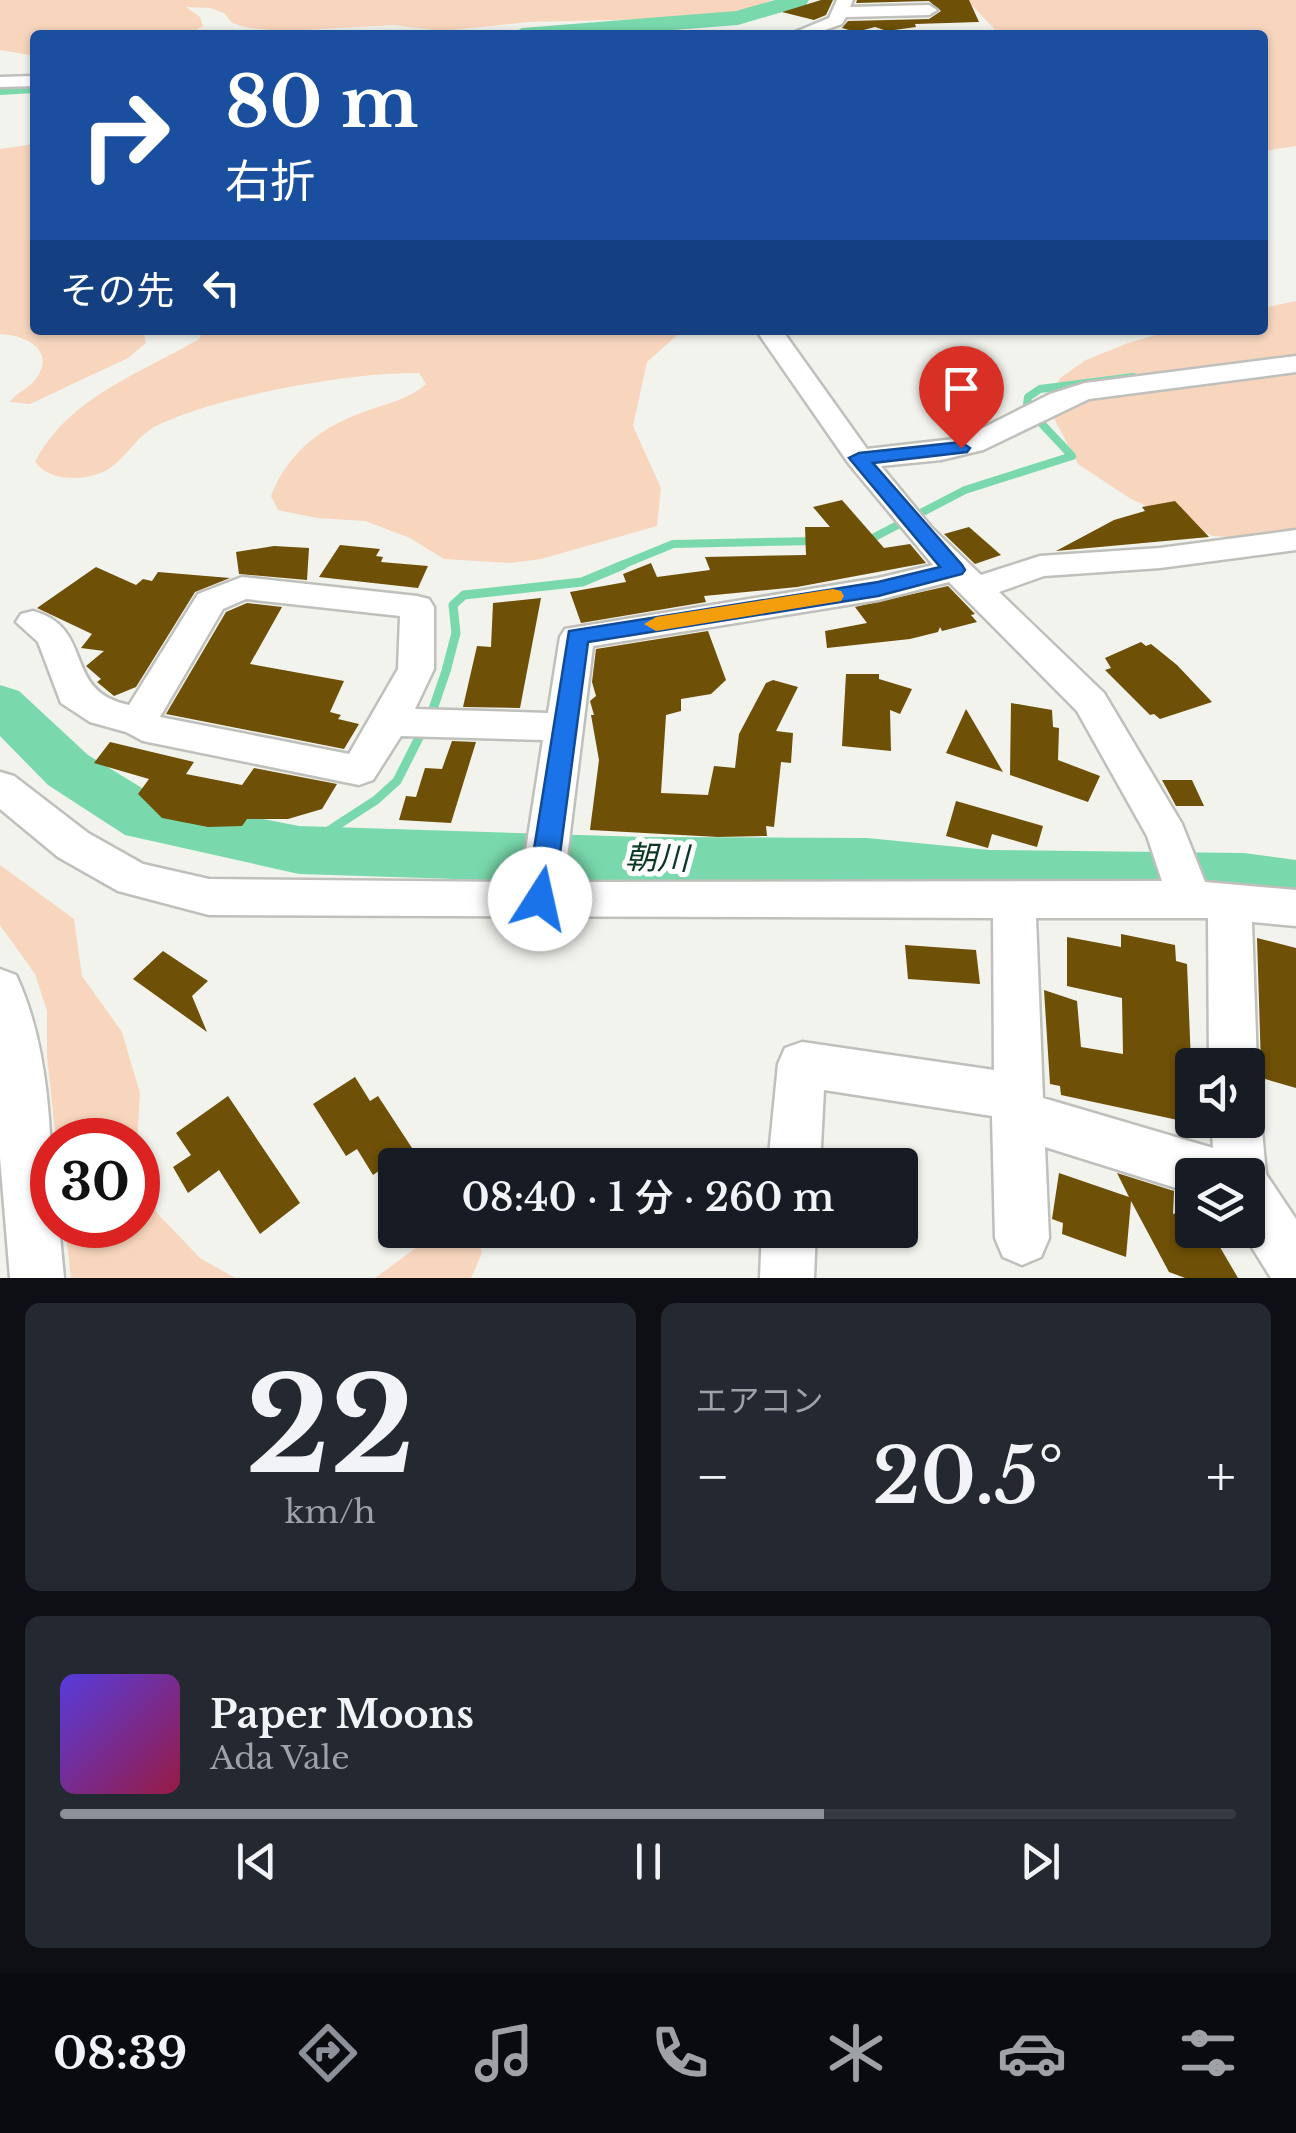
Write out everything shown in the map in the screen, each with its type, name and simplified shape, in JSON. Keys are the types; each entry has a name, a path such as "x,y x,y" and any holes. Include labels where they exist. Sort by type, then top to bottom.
{"street":[{"path":"813,30 830,25 843,6 929,10"},
{"path":"0,82 30,80"},
{"path":"773,335 859,458 907,517 965,580 1091,702 1195,883 1229,1048"},
{"path":"859,458 961,448 989,438 1054,400 1086,391 1296,364"},
{"path":"545,868 578,636 1040,566 1160,558 1296,540"},
{"path":"33,622 53,636 74,694 103,713 139,720 143,727 359,770 411,722 417,608 242,588 210,602 139,720"},
{"path":"411,722 565,727"},
{"path":"0,787 73,846 133,879 208,896 545,868 1014,901 1195,883 1296,908"},
{"path":"1014,901 1022,1238"},
{"path":"0,989 16,1054 38,1278"},
{"path":"795,1148 802,1064 1016,1105 1175,1161"},
{"path":"1265,1219 1296,1267"},
{"path":"788,1278 789,1248"}],"shaded area":[{"path":"0,0 773,0 739,12 700,18 529,22 451,30 393,25 302,30 249,28 232,23 224,13 210,8 186,7 200,17 203,26 197,30 30,30 30,55 0,50"},
{"path":"967,0 1296,0 1296,146 1268,150 1268,30 995,30"},
{"path":"30,145 30,335 144,335 146,343 128,358 30,404 10,402 35,380 43,360 41,353 28,341 0,334 0,149"},
{"path":"1296,301 1296,542 1213,536 1131,499 1078,464 1048,407 1060,378 1086,360 1156,335 1268,335 1268,307"},
{"path":"201,335 677,335 647,362 633,426 661,488 657,526 541,559 511,563 444,559 410,538 365,521 317,518 278,510 271,496 298,453 337,423 420,389 426,384 419,373 322,381 213,405 156,426 115,465 90,476 55,476 35,462 50,439 86,404"},
{"path":"0,865 74,919 82,976 122,1032 140,1093 138,1118 54,1118 47,1011 35,974 0,925"},
{"path":"160,1216 200,1258 235,1278 71,1278 68,1248 160,1248"},
{"path":"416,1248 480,1248 482,1253 471,1278 375,1278"}],"building":[{"path":"833,0 826,15 814,20 782,12"},
{"path":"857,0 969,0 979,22 915,24 916,27 894,30 842,28 848,21 929,19 941,11 929,1 856,3"},
{"path":"842,500 884,548 910,544 926,563 797,587 704,596 706,602 581,623 570,592 626,582 623,574 651,563 657,577 710,570 705,557 806,555 805,527 830,527 813,507"},
{"path":"1175,501 1209,537 1056,551 1114,520 1145,511 1142,507"},
{"path":"969,527 1001,555 975,564 944,534"},
{"path":"340,545 380,549 376,556 383,557 381,562 428,566 418,588 319,577"},
{"path":"274,546 309,548 307,580 239,574 236,552"},
{"path":"96,567 136,585 143,579 152,581 158,572 230,578 195,592 136,687 114,696 86,666 104,651 81,648 92,634 37,608"},
{"path":"948,586 975,614 971,615 977,622 942,631 940,627 938,632 910,639 827,648 825,631 867,623 855,607"},
{"path":"541,598 520,708 463,707 477,646 491,647 493,603"},
{"path":"247,603 282,607 250,664 344,681 330,712 341,715 338,719 359,724 344,749 166,714 226,612"},
{"path":"708,631 726,680 711,694 681,699 681,711 666,715 661,793 708,795 714,766 735,768 739,734 766,683 773,680 798,687 776,731 793,733 791,763 781,762 774,827 766,826 767,836 718,837 590,830 599,760 590,701 596,696 592,682 596,649"},
{"path":"1141,642 1151,644 1177,665 1212,702 1160,719 1150,715 1105,670 1111,668 1105,658"},
{"path":"846,674 879,674 879,679 912,689 900,714 890,710 891,751 842,746"},
{"path":"1011,703 1052,710 1053,727 1059,728 1058,760 1100,776 1088,802 1010,775"},
{"path":"966,709 1003,772 946,753"},
{"path":"452,741 476,742 451,823 399,820 406,796 416,797 425,768 442,769"},
{"path":"110,742 194,762 186,774 242,785 254,768 337,784 322,809 288,819 247,819 242,826 208,827 162,818 138,794 149,779 94,763"},
{"path":"1162,780 1192,780 1204,806 1176,806"},
{"path":"956,801 1043,826 1037,847 992,834 988,848 946,836"},
{"path":"1121,934 1175,945 1176,961 1187,964 1190,1048 1175,1048 1175,1119 1061,1095 1060,1086 1050,1084 1044,990 1077,1001 1081,1047 1123,1054 1122,998 1067,986 1067,937 1121,947"},
{"path":"1257,938 1296,948 1296,1088 1265,1079 1265,1048 1260,1048"},
{"path":"905,945 976,950 980,984 908,979"},
{"path":"163,951 208,981 192,996 207,1032 133,979"},
{"path":"355,1077 370,1101 378,1096 412,1148 378,1148 378,1172 373,1175 357,1149 346,1156 313,1104"},
{"path":"228,1096 300,1203 260,1234 219,1170 188,1193 173,1167 191,1155 176,1133"},
{"path":"1059,1173 1129,1197 1117,1173 1174,1191 1175,1248 1220,1248 1238,1278 1185,1278 1169,1272 1131,1201 1126,1257 1062,1234 1063,1223 1052,1219"}],"waterway":[{"path":"586,30 738,18 798,0"},
{"path":"0,87 30,85"},
{"path":"1027,404 1028,397 1040,389 1133,377"},
{"path":"865,542 965,490 1072,456 1042,424"},
{"path":"617,567 673,544 815,541"},
{"path":"299,850 376,800 397,781 432,712 456,633 453,605 464,595 582,582 623,565"},
{"name":"朝川","path":"0,704 68,770 146,819 299,850 644,861 867,862 989,874 1244,878 1296,885"}],"slow traffic":[{"path":"656,624 833,596"}],"route":[{"path":"540,899 578,636 878,589 954,570 920,535 859,458 961,448"}]}
